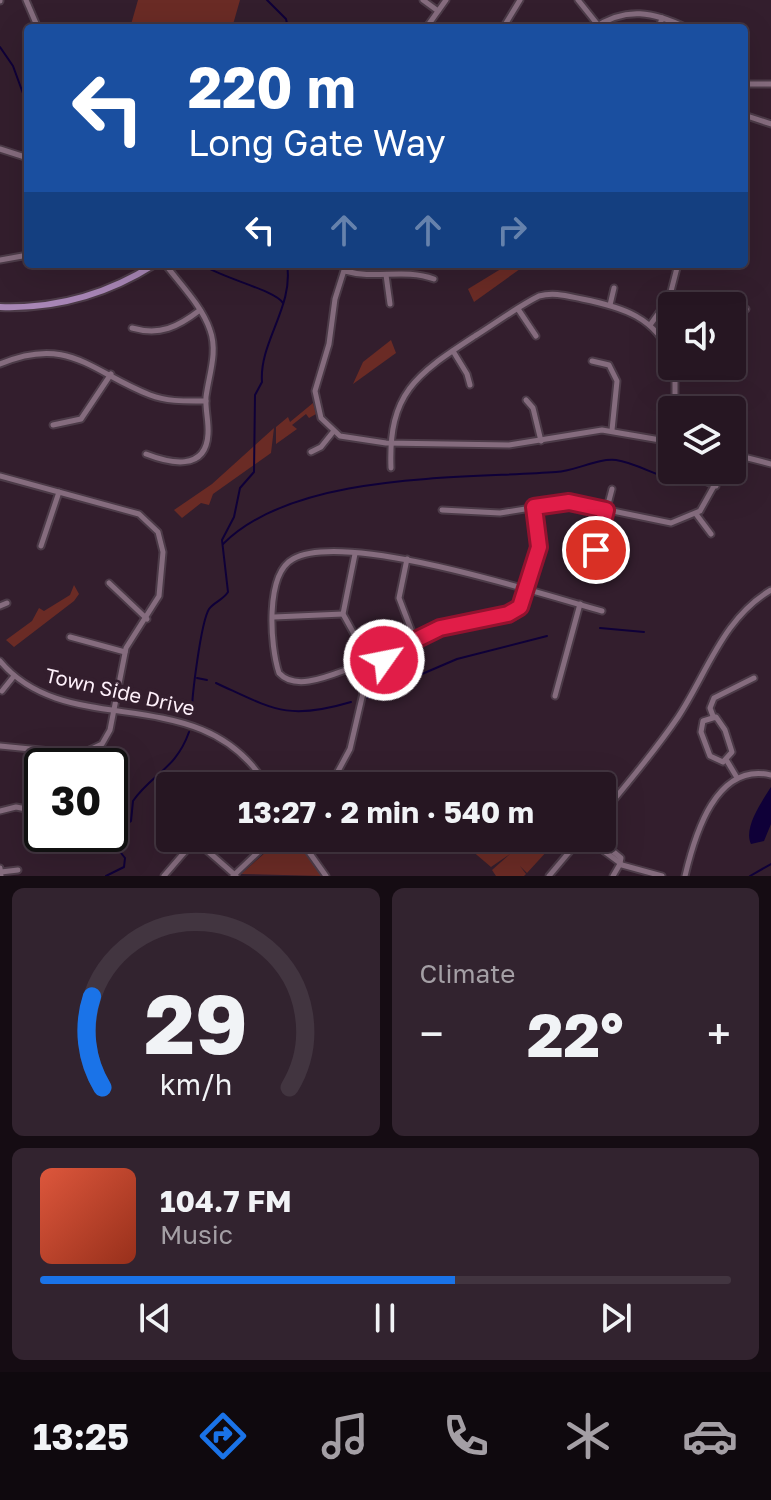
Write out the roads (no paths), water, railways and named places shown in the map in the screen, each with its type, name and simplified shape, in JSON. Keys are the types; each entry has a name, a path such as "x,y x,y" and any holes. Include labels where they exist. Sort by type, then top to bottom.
{"main road":[{"path":"0,307 46,305 90,296 115,287 148,268"}],"street":[{"path":"26,0 36,24"},
{"path":"423,0 438,11"},
{"path":"429,24 446,0"},
{"path":"505,24 520,0"},
{"path":"578,0 595,24"},
{"path":"601,24 630,12 677,24"},
{"path":"660,24 662,18"},
{"path":"748,84 771,84"},
{"path":"748,116 771,124"},
{"path":"0,149 24,157"},
{"path":"0,260 24,256"},
{"path":"146,454 171,464 184,463 198,456 208,436 206,401 214,349 209,326 168,268"},
{"path":"346,268 335,299 329,344 315,391 321,418 333,432 354,441 391,444 509,445 582,431 612,430 658,439"},
{"path":"348,268 368,277 408,272 434,279"},
{"path":"672,292 677,268"},
{"path":"386,275 390,304"},
{"path":"610,305 614,288"},
{"path":"391,468 395,413 407,388 426,368 539,296 552,293 627,310 650,325 658,337"},
{"path":"518,309 536,336"},
{"path":"132,328 151,332 168,330 200,310"},
{"path":"650,325 658,313"},
{"path":"453,351 470,385"},
{"path":"0,364 31,353 63,353 154,396 206,401"},
{"path":"592,361 609,365 616,378 612,430"},
{"path":"53,425 81,419 111,374"},
{"path":"526,400 533,408 541,441"},
{"path":"311,452 321,447 333,432"},
{"path":"746,458 771,464"},
{"path":"0,476 139,514 154,527 162,545 161,587 147,619 125,652 108,736 90,752 0,746"},
{"path":"442,510 493,514 569,502 664,523 696,514 716,486 712,484"},
{"path":"596,550 612,489"},
{"path":"41,546 47,536 59,492"},
{"path":"383,656 447,626 511,613 523,603 539,541 534,507"},
{"path":"696,514 711,534"},
{"path":"355,553 343,614 363,650 357,666"},
{"path":"357,666 299,682 284,678 276,664 273,584 284,565 303,555 355,553 407,559 602,611"},
{"path":"407,559 399,598 415,640"},
{"path":"109,583 147,619"},
{"path":"616,796 676,719 736,619 750,603 771,590"},
{"path":"0,606 7,603"},
{"path":"555,696 580,604"},
{"path":"274,617 343,614"},
{"path":"70,637 125,652"},
{"path":"363,650 376,650 383,656"},
{"path":"367,676 380,672 383,656"},
{"name":"Town Side Drive","path":"0,661 14,676 53,697 211,732 238,750 256,772"},
{"path":"357,666 367,676"},
{"path":"2,691 14,676"},
{"path":"338,772 349,753 367,676"},
{"path":"727,761 732,752 729,739 710,708 714,698 754,678"},
{"path":"713,716 703,721 701,732 713,761 727,761"},
{"path":"727,761 736,776"},
{"path":"685,876 695,844 715,800 736,776 758,772 771,775"},
{"path":"0,811 24,809"},
{"path":"164,876 185,852"},
{"path":"210,852 234,875 258,852"},
{"path":"309,852 326,876"},
{"path":"549,876 569,852"},
{"path":"613,852 621,858 621,864 613,876"},
{"path":"621,864 662,876"},
{"path":"1,872 18,870"}],"waterway":[{"path":"267,0 287,24"},
{"path":"0,47 13,66 24,96"},
{"path":"209,268 270,293 283,303"},
{"path":"192,716 197,661 206,617 209,609 228,592 222,540 234,517 240,488 254,472 255,395 262,382 262,367 286,295 287,268"},
{"path":"223,544 254,521 292,503 334,491 427,479 556,472 609,460 628,463 658,474"},
{"path":"600,628 644,632"},
{"path":"366,698 457,659 547,636"},
{"path":"197,678 207,680"},
{"path":"216,683 252,700 295,711 311,711 351,702"},
{"path":"106,876 124,867 125,858 114,844 115,833 131,821 133,801 171,763 189,732"},
{"path":"750,876 771,864"}]}
